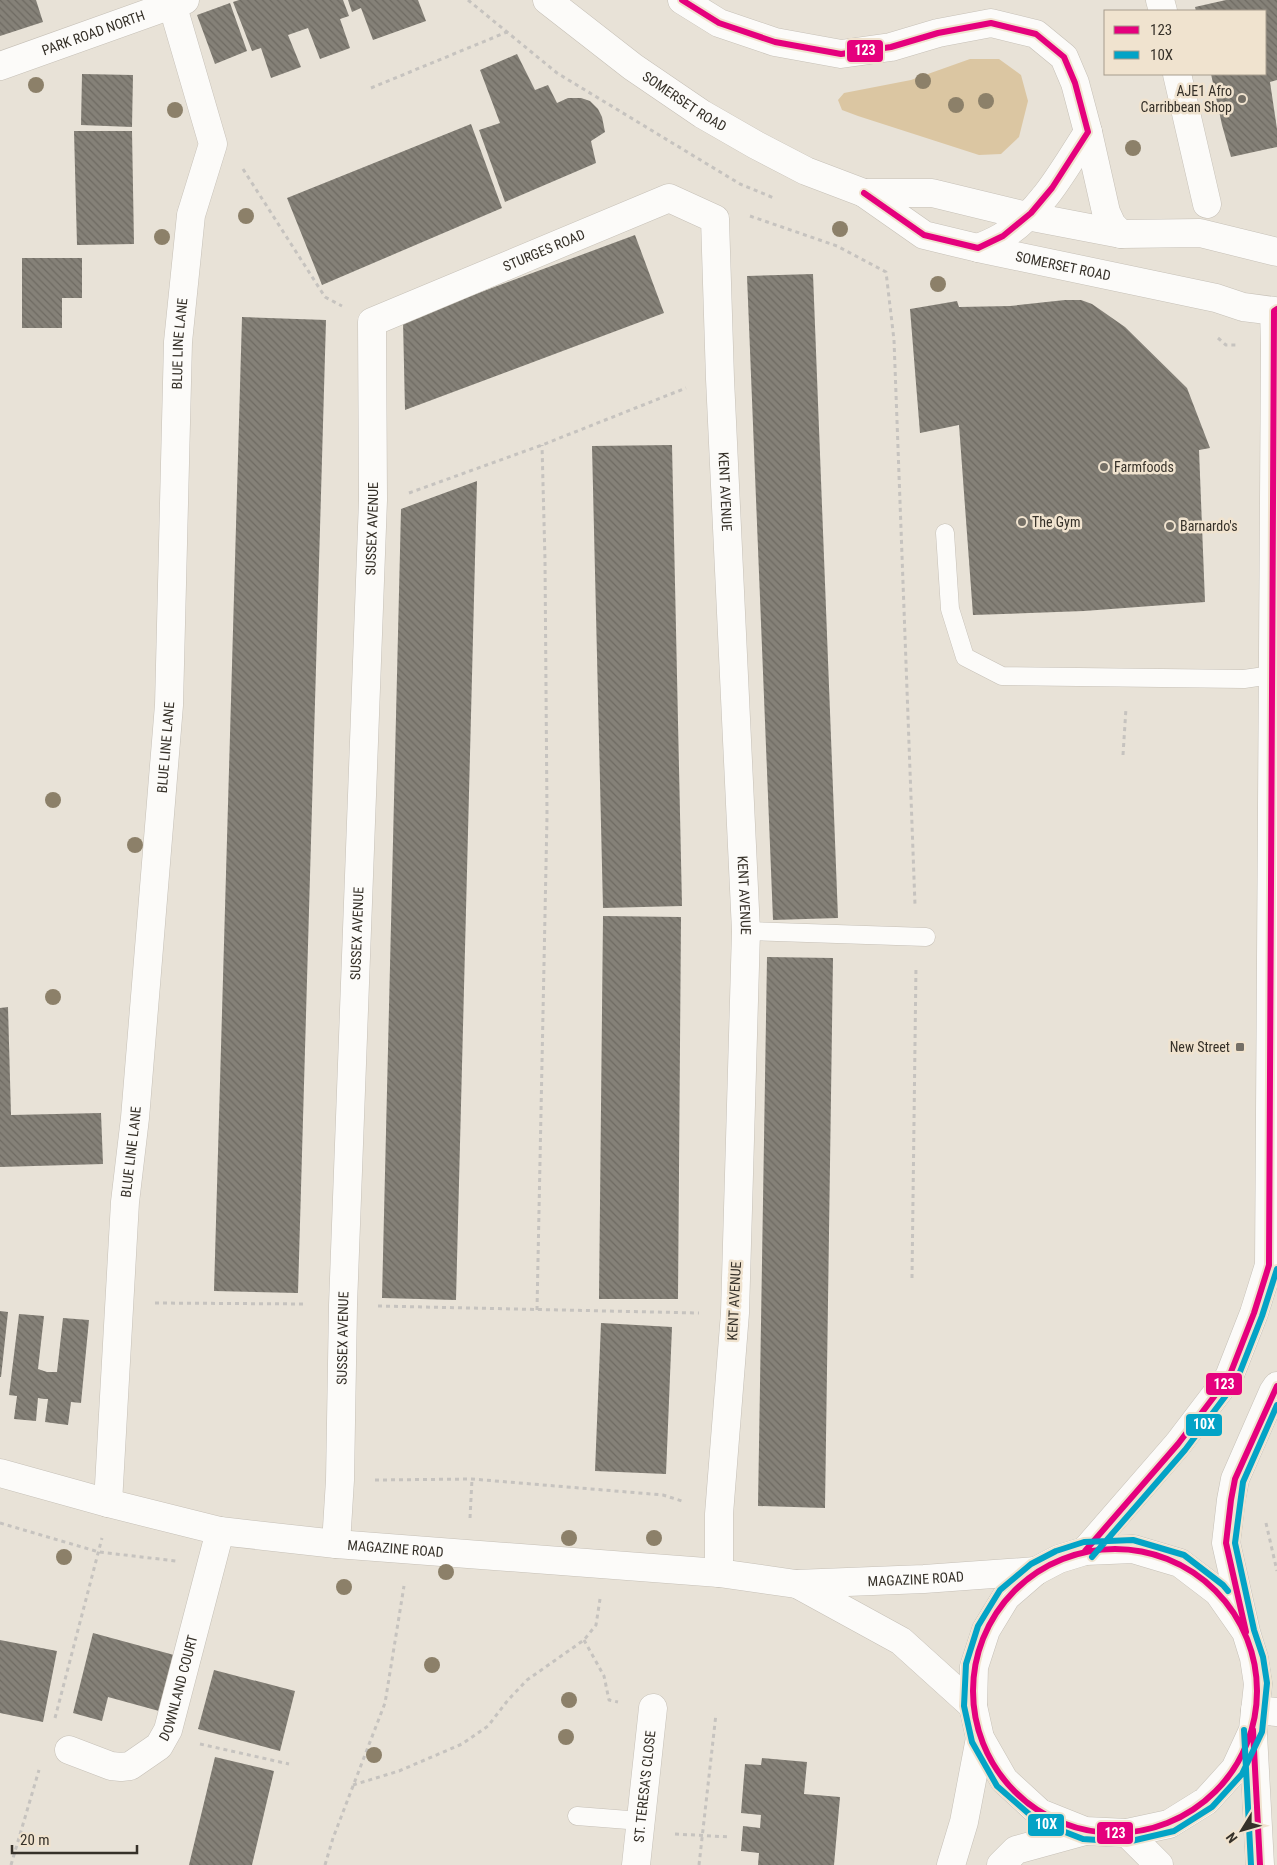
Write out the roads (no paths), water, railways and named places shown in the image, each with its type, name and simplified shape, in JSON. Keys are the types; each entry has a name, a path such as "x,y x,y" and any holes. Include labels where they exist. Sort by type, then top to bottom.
{"street":[{"name":"SOMERSET ROAD","path":"547,0 633,67 702,114 806,171 864,192 924,235 1216,298 1243,307 1276,310"},
{"path":"682,0 718,23 775,42 841,54 891,47 938,33 991,23 1036,34 1064,57 1075,83 1106,212 1112,225 1121,234"},
{"name":"PARK ROAD NORTH","path":"0,66 176,2"},
{"name":"BLUE LINE LANE","path":"108,1503 125,1202 135,1118 169,705 178,342 191,215 213,144 176,2"},
{"path":"1177,75 1206,204"},
{"path":"978,248 1007,234 1027,216 1053,185 1088,132"},
{"name":"SOMERSET ROAD","path":"864,192 932,193 1027,216 1121,234 1200,233 1277,252"},
{"name":"STURGES ROAD","path":"372,322 669,198 715,219"},
{"name":"KENT AVENUE","path":"715,219 720,379 746,931 735,1313 718,1514 720,1572"},
{"path":"1084,1551 1178,1444 1229,1377 1257,1305 1269,1265 1274,962 1272,675 1276,310"},
{"name":"SUSSEX AVENUE","path":"336,1544 340,1480 343,1304 373,500 372,322"},
{"path":"1260,1865 1262,1717 1254,1658 1246,1632 1226,1543 1235,1479 1260,1418 1277,1386"},
{"name":"MAGAZINE ROAD","path":"0,1473 220,1531 336,1544 720,1572 796,1584 1036,1572"},
{"name":"DOWNLAND COURT","path":"69,1750 111,1766 121,1767 130,1766 159,1746 168,1730 220,1531"},
{"path":"1246,1632 1218,1592 1180,1563 1133,1549 1084,1551 1059,1559 1036,1572 1006,1597 986,1630 974,1667 973,1706 980,1738 1004,1780 1040,1812 1085,1831 1127,1834 1169,1824 1206,1802 1235,1769 1262,1717"},
{"name":"MAGAZINE ROAD","path":"796,1584 901,1641 973,1706"},
{"name":"ST. TERESA'S CLOSE","path":"636,1865 652,1708"},
{"path":"951,1865 964,1822 980,1738"},
{"path":"1001,1865 1016,1850 1085,1831"},
{"path":"1127,1834 1159,1865"}],"lane":[{"path":"945,533 950,610 964,657 1002,676 1244,679 1272,675"},
{"path":"746,931 921,937"},
{"path":"577,1816 640,1827"}],"place":[{"name":"AJE1 Afro Carribbean Shop","path":"1242,99"},
{"name":"Farmfoods","path":"1104,467"},
{"name":"The Gym","path":"1022,522"},
{"name":"Barnardo's","path":"1170,526"},
{"name":"New Street","path":"1240,1047"}]}
